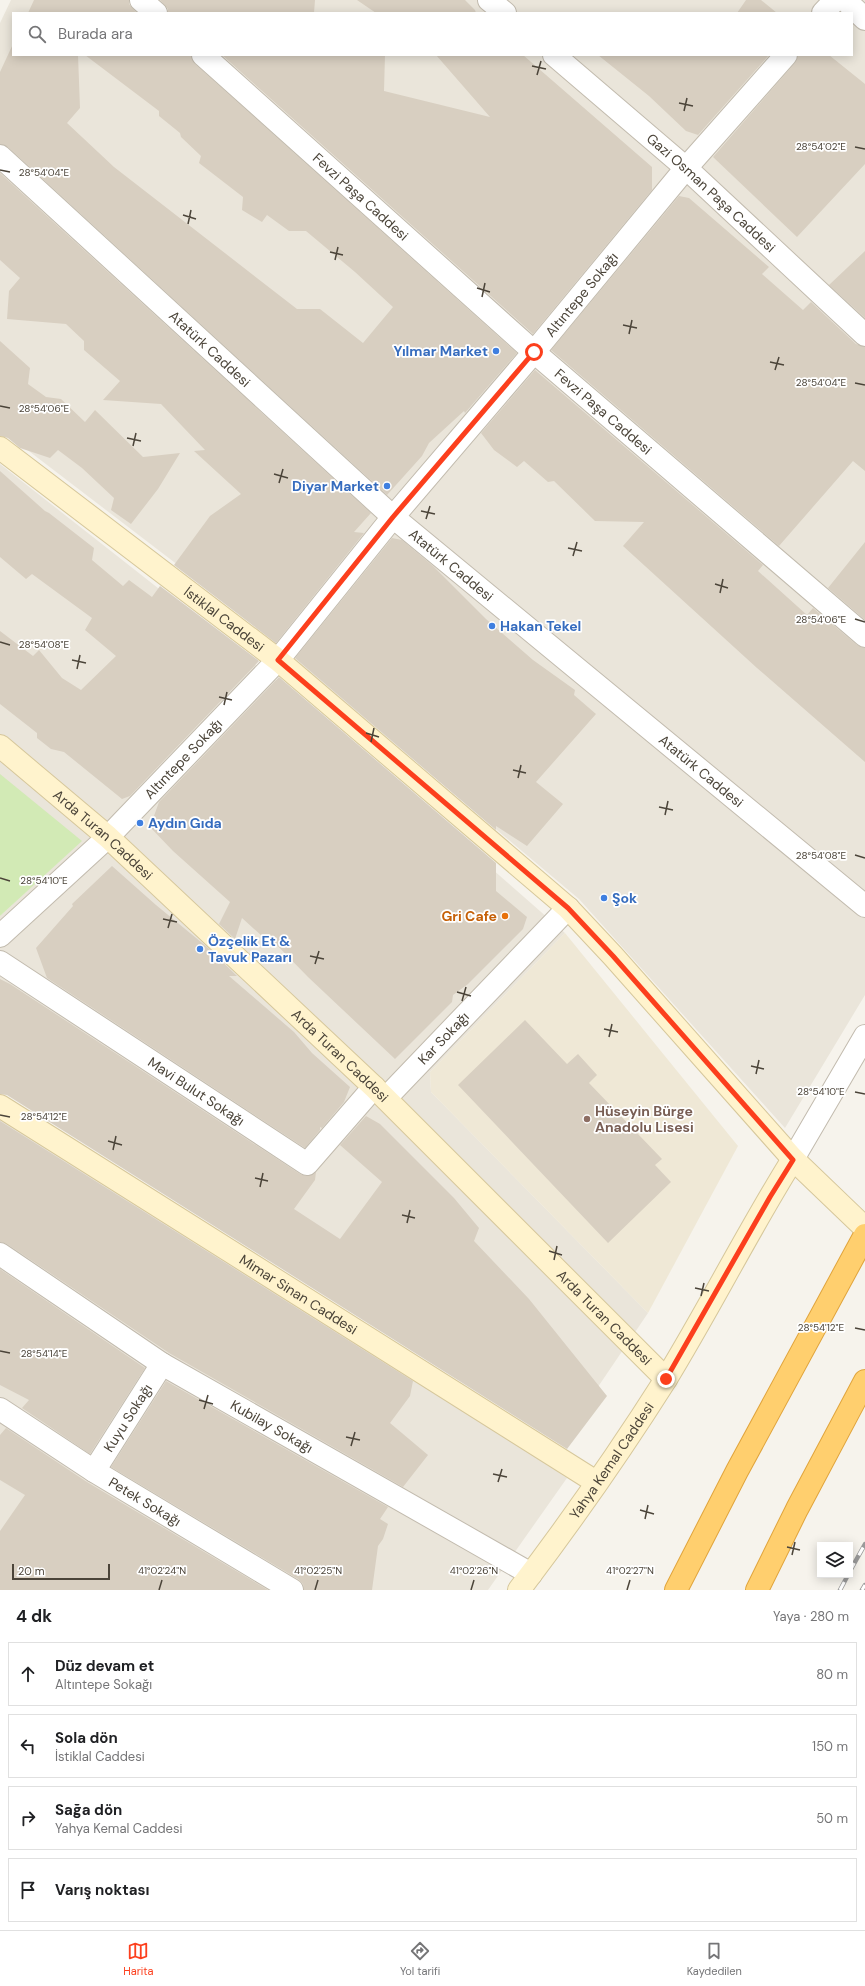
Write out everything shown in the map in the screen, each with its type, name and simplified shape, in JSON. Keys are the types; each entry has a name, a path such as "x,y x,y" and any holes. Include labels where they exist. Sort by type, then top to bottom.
{"highway":[{"path":"676,1590 737,1471 865,1235"},
{"path":"757,1590 797,1509 865,1381"}],"street":[{"path":"141,0 155,12"},
{"path":"490,0 504,12"},
{"path":"825,12 835,0"},
{"path":"845,0 865,19"},
{"name":"Fevzi Paşa Caddesi","path":"204,56 534,352 865,636"},
{"name":"Gazi Osman Paşa Caddesi","path":"555,56 686,168 865,335"},
{"name":"Altıntepe Sokağı","path":"0,936 108,837 278,660 393,517 534,352 686,168 785,56"},
{"name":"Atatürk Caddesi","path":"0,156 393,517 865,906"},
{"name":"İstiklal Caddesi","path":"0,448 278,660 568,908 613,956 793,1160 865,1228"},
{"name":"Arda Turan Caddesi","path":"0,746 108,837 380,1093 666,1379"},
{"name":"Kar Sokağı","path":"380,1093 568,908"},
{"name":"Mavi Bulut Sokağı","path":"0,962 306,1164 380,1093"},
{"name":"Yahya Kemal Caddesi","path":"525,1582 596,1482 666,1379 766,1204 865,1036"},
{"name":"Mimar Sinan Caddesi","path":"0,1106 596,1482"},
{"name":"Kubilay Sokağı","path":"0,1254 162,1364 525,1582"},
{"name":"Kuyu Sokağı","path":"94,1471 162,1364"},
{"name":"Petek Sokağı","path":"0,1409 94,1471 292,1590"}],"shaded area":[{"path":"11,0 865,0 865,995 785,1128 579,899 225,601 0,429 0,23"},
{"path":"0,464 293,694 565,933 430,1072 431,1092 648,1313 562,1440 0,1081 0,916 81,841 0,776"},
{"name":"Hüseyin Bürge Anadolu Lisesi","path":"565,933 738,1146 648,1313 431,1092 430,1072"},
{"path":"0,1108 567,1478 488,1590 0,1590"}],"green space":[{"path":"0,774 82,841 0,916"}],"building":[{"path":"34,0 129,0 129,4 136,12 28,12"},
{"path":"160,0 315,0 314,12 168,12 168,9"},
{"path":"357,0 465,0 476,12 375,12"},
{"path":"746,0 761,0 776,12 738,12"},
{"path":"12,46 12,56 78,56 80,108 67,123 114,167 297,309 320,309 363,343 393,307 355,272 306,231 289,231 267,215 262,222 242,210 243,197 199,163 201,156 181,137 180,133 159,116 159,111 86,56 191,56 195,64 517,353 465,413 464,411 429,443 422,456 387,495 8,147 0,144 0,72"},
{"path":"223,56 385,56 384,91 490,117 437,56 524,56 652,167 652,190 533,334"},
{"path":"599,56 768,56 698,135 686,131 649,96"},
{"path":"798,56 830,56 865,84 865,164 797,237 713,157 795,63"},
{"path":"0,173 371,513 354,532 364,533 276,643 174,565 210,516 241,494 194,451 205,450 161,404 103,400 120,381 84,350 84,341 66,324 7,319 9,291 20,278 0,260"},
{"path":"679,196 689,198 769,267 762,274 803,310 811,302 856,344 865,347 865,471 853,461 779,546 551,350"},
{"path":"865,251 865,318 829,285"},
{"path":"0,341 30,368 28,384 46,397 61,399 85,422 95,410 143,457 180,453 158,489 131,524 111,510 114,498 82,468 58,450 50,458 20,448 8,438 0,436"},
{"path":"535,370 763,565 758,571 807,615 813,608 857,645 865,648 865,762 757,668 623,546 644,522 595,521 554,481 548,482 524,461 517,467 494,450 481,433"},
{"path":"0,471 45,511 94,548 92,560 123,586 129,580 152,597 160,586 259,661 130,796 122,799 64,752 51,749 37,738 37,733 0,704 0,631 33,656 39,650 62,678 81,690 116,656 85,630 92,618 32,574 26,579 0,557"},
{"path":"392,538 402,540 433,566 486,619 533,660 575,690 574,695 596,714 536,782 563,804 527,846 496,826 496,830 295,658"},
{"path":"865,542 865,620 828,588"},
{"path":"279,677 496,863 496,891 527,917 523,929 468,984 453,995 452,1002 395,1059 308,977 267,935 263,937 242,918 235,939 219,924 230,902 173,851 150,827 159,802"},
{"path":"112,866 207,947 237,976 229,976 294,1032 312,1053 350,1087 344,1102 322,1128 320,1127 320,1130 305,1148 47,978 36,948 73,906 72,904"},
{"path":"0,979 10,984 300,1174 306,1176 316,1172 315,1180 294,1209 340,1239 382,1182 340,1145 366,1116 380,1124 454,1198 479,1228 474,1241 529,1299 607,1396 567,1449 7,1095 0,1094"},
{"path":"525,1020 567,1064 578,1054 597,1075 589,1083 662,1159 655,1165 671,1182 608,1243 458,1085"},
{"path":"0,1121 413,1381 410,1396 390,1423 428,1455 403,1487 169,1353 7,1244 0,1242"},
{"path":"0,1269 145,1368 90,1454 22,1408 29,1400 0,1385"},
{"path":"166,1381 388,1507 380,1519 388,1524 383,1539 378,1546 372,1590 304,1590 303,1584 298,1579 111,1467"},
{"path":"6,1428 87,1482 268,1590 0,1590 0,1531 25,1495 0,1480 0,1435"}],"railway":[{"path":"853,1566 865,1544"},
{"path":"840,1590 846,1578"},
{"path":"862,1590 865,1585"}],"place":[{"name":"Yılmar Market","path":"496,351"},
{"name":"Diyar Market","path":"387,486"},
{"name":"Hakan Tekel","path":"492,626"},
{"name":"Aydın Gıda","path":"140,823"},
{"name":"Şok","path":"604,898"},
{"name":"Gri Cafe","path":"505,916"},
{"name":"Özçelik Et & Tavuk Pazarı","path":"200,949"},
{"name":"Hüseyin Bürge Anadolu Lisesi","path":"587,1119"}],"route":[{"path":"534,352 393,517 278,660 568,908 613,956 793,1160 770,1197 666,1379"}]}
